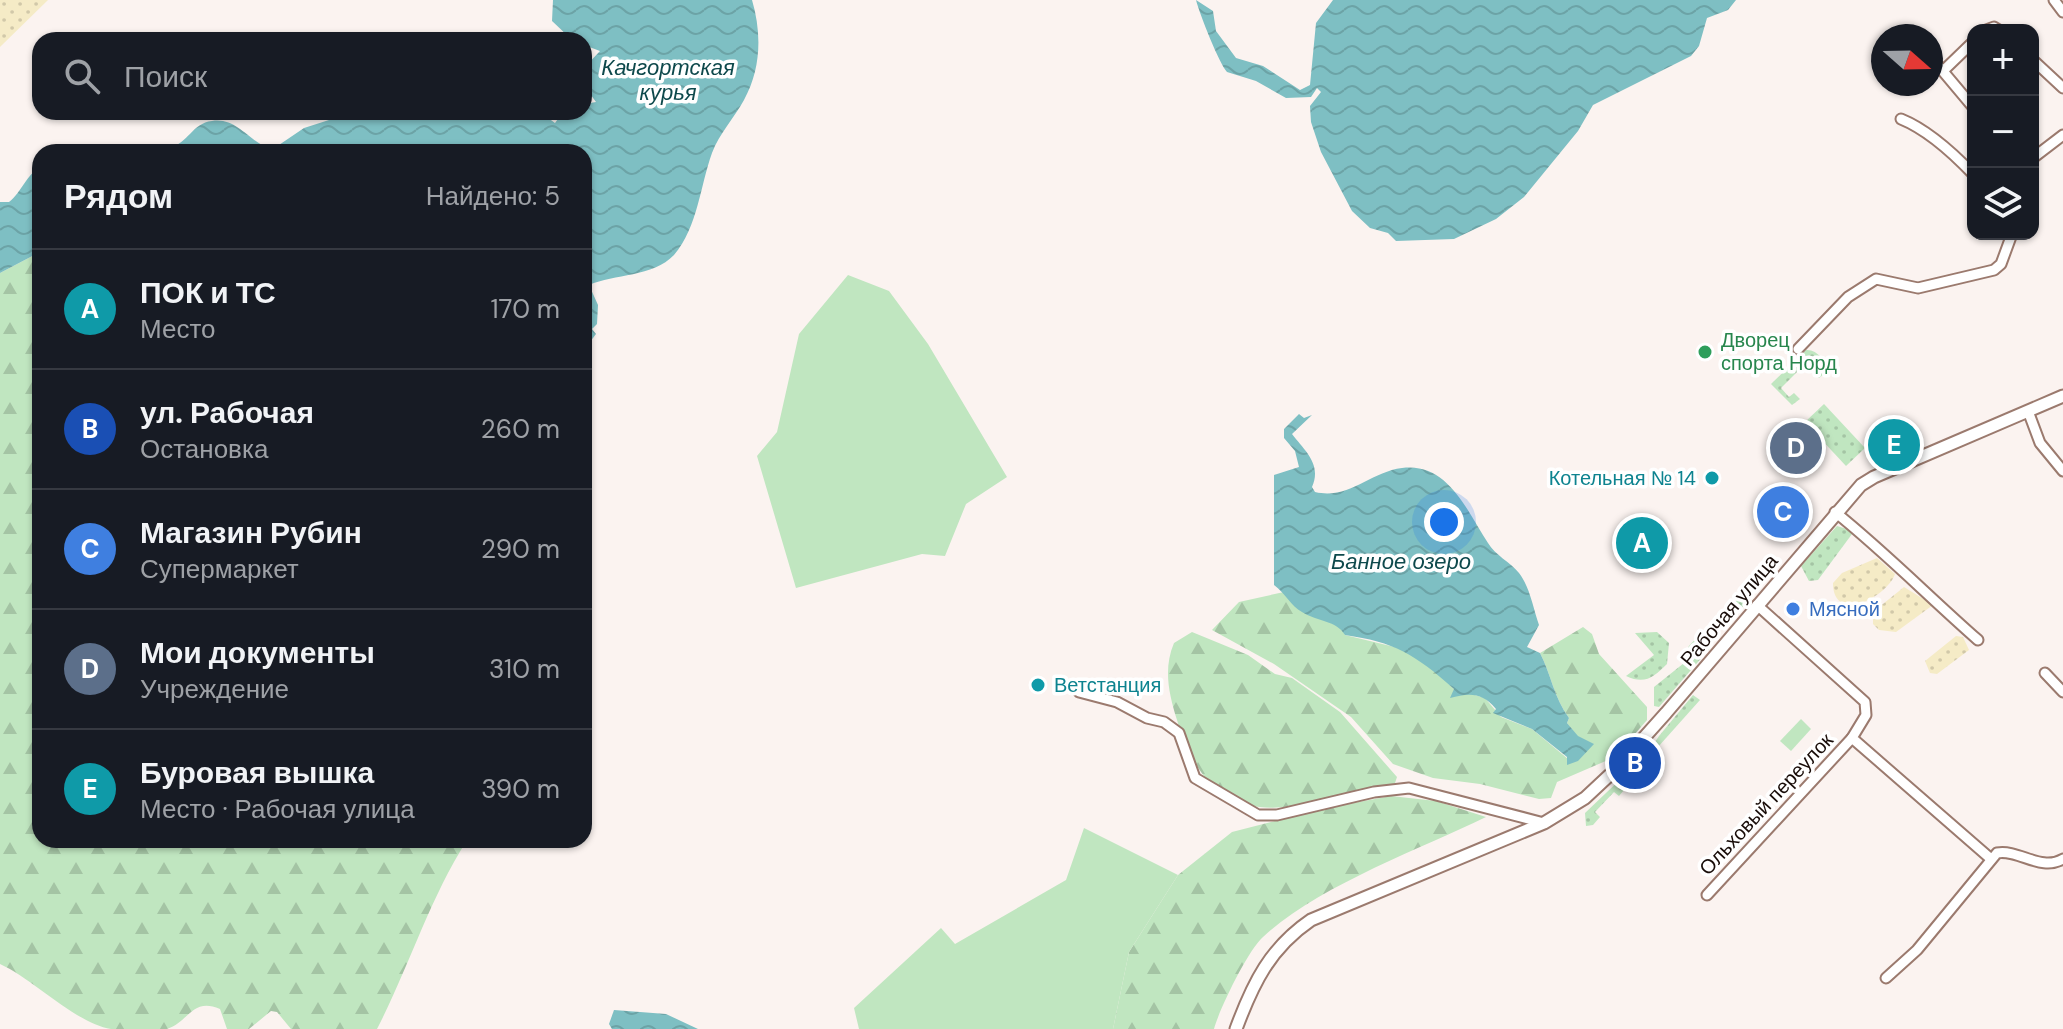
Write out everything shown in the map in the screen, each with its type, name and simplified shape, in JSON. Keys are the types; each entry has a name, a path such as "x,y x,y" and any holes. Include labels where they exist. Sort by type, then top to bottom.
{"main road":[{"name":"Рабочая улица","path":"1236,1029 1263,967 1285,940 1304,925 1331,910 1544,823 1568,809 1615,770 1835,512 1874,477 2063,396"}],"street":[{"path":"2054,0 2063,12"},
{"path":"1967,47 1940,67 1967,100"},
{"path":"2039,66 2063,88"},
{"path":"1901,119 1923,128 1967,168"},
{"path":"2039,153 2063,135"},
{"path":"1798,349 1862,285 1876,279 1918,288 1990,271 2001,264 2010,240"},
{"path":"2028,411 2040,443 2063,471"},
{"path":"1835,512 1978,640"},
{"path":"1757,605 1865,702 1866,715 1852,738 1991,859"},
{"path":"2045,673 2063,692"},
{"path":"1079,692 1117,702 1147,718 1164,722 1179,733 1195,778 1258,815 1277,815 1374,792 1409,788 1544,823"},
{"name":"Ольховый переулок","path":"1707,895 1852,738"},
{"path":"1886,978 1917,950 1991,859 2005,851 2042,862 2063,859"}],"green space":[{"path":"32,256 32,848 462,848 441,886 377,1029 291,1029 277,1012 271,1011 249,1029 227,1029 220,1009 203,1006 167,1029 111,1029 83,1019 0,964 0,273"},
{"path":"848,275 889,291 928,344 1007,477 966,504 945,556 922,554 796,588 757,456 777,432 799,334"},
{"path":"1806,350 1821,357 1827,372 1819,378 1814,373 1819,369 1809,360 1781,388 1789,397 1794,393 1800,399 1792,405 1771,384"},
{"path":"1824,404 1865,448 1846,466 1805,422"},
{"path":"1890,422 1919,448 1897,458 1890,454 1898,445 1894,442 1888,453 1883,450"},
{"path":"1837,526 1850,530 1852,534 1818,580 1809,581 1801,566"},
{"path":"1776,558 1781,561 1726,627 1721,627 1720,618"},
{"path":"1284,592 1299,608 1343,629 1345,635 1403,649 1435,670 1454,689 1485,698 1501,717 1532,729 1568,759 1588,750 1567,723 1569,718 1540,653 1583,627 1592,634 1599,654 1647,707 1647,720 1615,757 1557,782 1551,798 1539,799 1480,784 1433,778 1393,764 1351,717 1274,664 1212,630 1239,602"},
{"path":"1192,632 1248,655 1275,674 1292,678 1340,712 1397,777 1395,783 1289,807 1241,803 1221,793 1204,776 1189,752 1170,691 1168,672 1174,643"},
{"path":"1657,632 1669,643 1667,664 1644,680 1626,676 1654,655 1635,633"},
{"path":"1711,635 1710,648 1659,707 1654,706 1654,687 1684,663 1691,643"},
{"path":"1693,695 1700,700 1658,747 1655,742 1659,736"},
{"path":"1801,719 1811,729 1791,751 1780,741"},
{"path":"1628,772 1634,778 1619,796 1614,792 1595,812 1600,817 1593,825 1586,826 1585,813"},
{"path":"1391,796 1436,801 1486,817 1340,885 1286,919 1263,937 1250,954 1214,1029 1113,1029 1129,952 1178,875 1232,832 1321,809"},
{"path":"1084,828 1178,875 1129,952 1113,1029 859,1029 854,1008 941,928 955,944 1066,880"}],"sand":[{"path":"0,0 48,0 0,47"},
{"path":"1877,558 1895,574 1890,583 1861,603 1842,603 1835,596 1833,583 1842,573"},
{"path":"1904,587 1933,605 1896,632 1879,630 1873,624 1873,612"},
{"path":"1956,636 1963,637 1969,650 1937,674 1930,673 1925,661"}],"water":[{"name":"Качгортская курья","path":"553,0 752,0 758,51 750,88 715,146 693,219 682,244 674,255 655,267 592,284 592,144 280,144 304,128 329,120 551,120 555,123 557,120 592,120 592,103 596,102 592,96 592,60 600,51 592,48 592,32 564,32 552,21"},
{"path":"1196,0 1213,11 1216,31 1236,58 1263,66 1300,90 1310,85 1316,23 1333,0 1736,0 1728,10 1707,18 1699,46 1691,56 1593,105 1578,131 1524,197 1496,219 1454,239 1396,241 1388,233 1370,228 1352,211 1321,152 1311,122 1310,106 1321,92 1317,88 1311,97 1286,98 1256,81 1227,72"},
{"name":"Качгортская курья","path":"212,121 230,123 262,144 178,144 200,125"},
{"path":"31,174 32,256 0,273 0,202 9,202"},
{"name":"Качгортская курья","path":"592,292 598,305 597,324 592,329"},
{"name":"Банное озеро","path":"1299,414 1304,418 1312,415 1292,434 1313,465 1315,479 1312,487 1315,492 1349,489 1402,468 1418,468 1432,473 1454,491 1491,547 1515,569 1526,585 1539,625 1527,647 1540,653 1569,718 1567,723 1578,736 1594,744 1578,761 1567,765 1567,757 1532,729 1493,713 1496,709 1480,697 1450,698 1454,689 1415,658 1377,641 1345,635 1337,626 1298,609 1274,585 1274,475 1299,467 1295,451 1284,438 1284,429"},
{"path":"614,1010 666,1014 698,1029 612,1029 609,1024"}],"place":[{"name":"Дворец спорта Норд","path":"1705,352"},
{"name":"Буровая вышка","path":"1894,445"},
{"name":"Мои документы","path":"1796,448"},
{"name":"Котельная № 14","path":"1712,478"},
{"name":"Магазин Рубин","path":"1783,512"},
{"name":"ПОК и ТС","path":"1642,543"},
{"name":"Мясной","path":"1793,609"},
{"name":"Ветстанция","path":"1038,685"},
{"name":"ул. Рабочая","path":"1635,763"}]}
